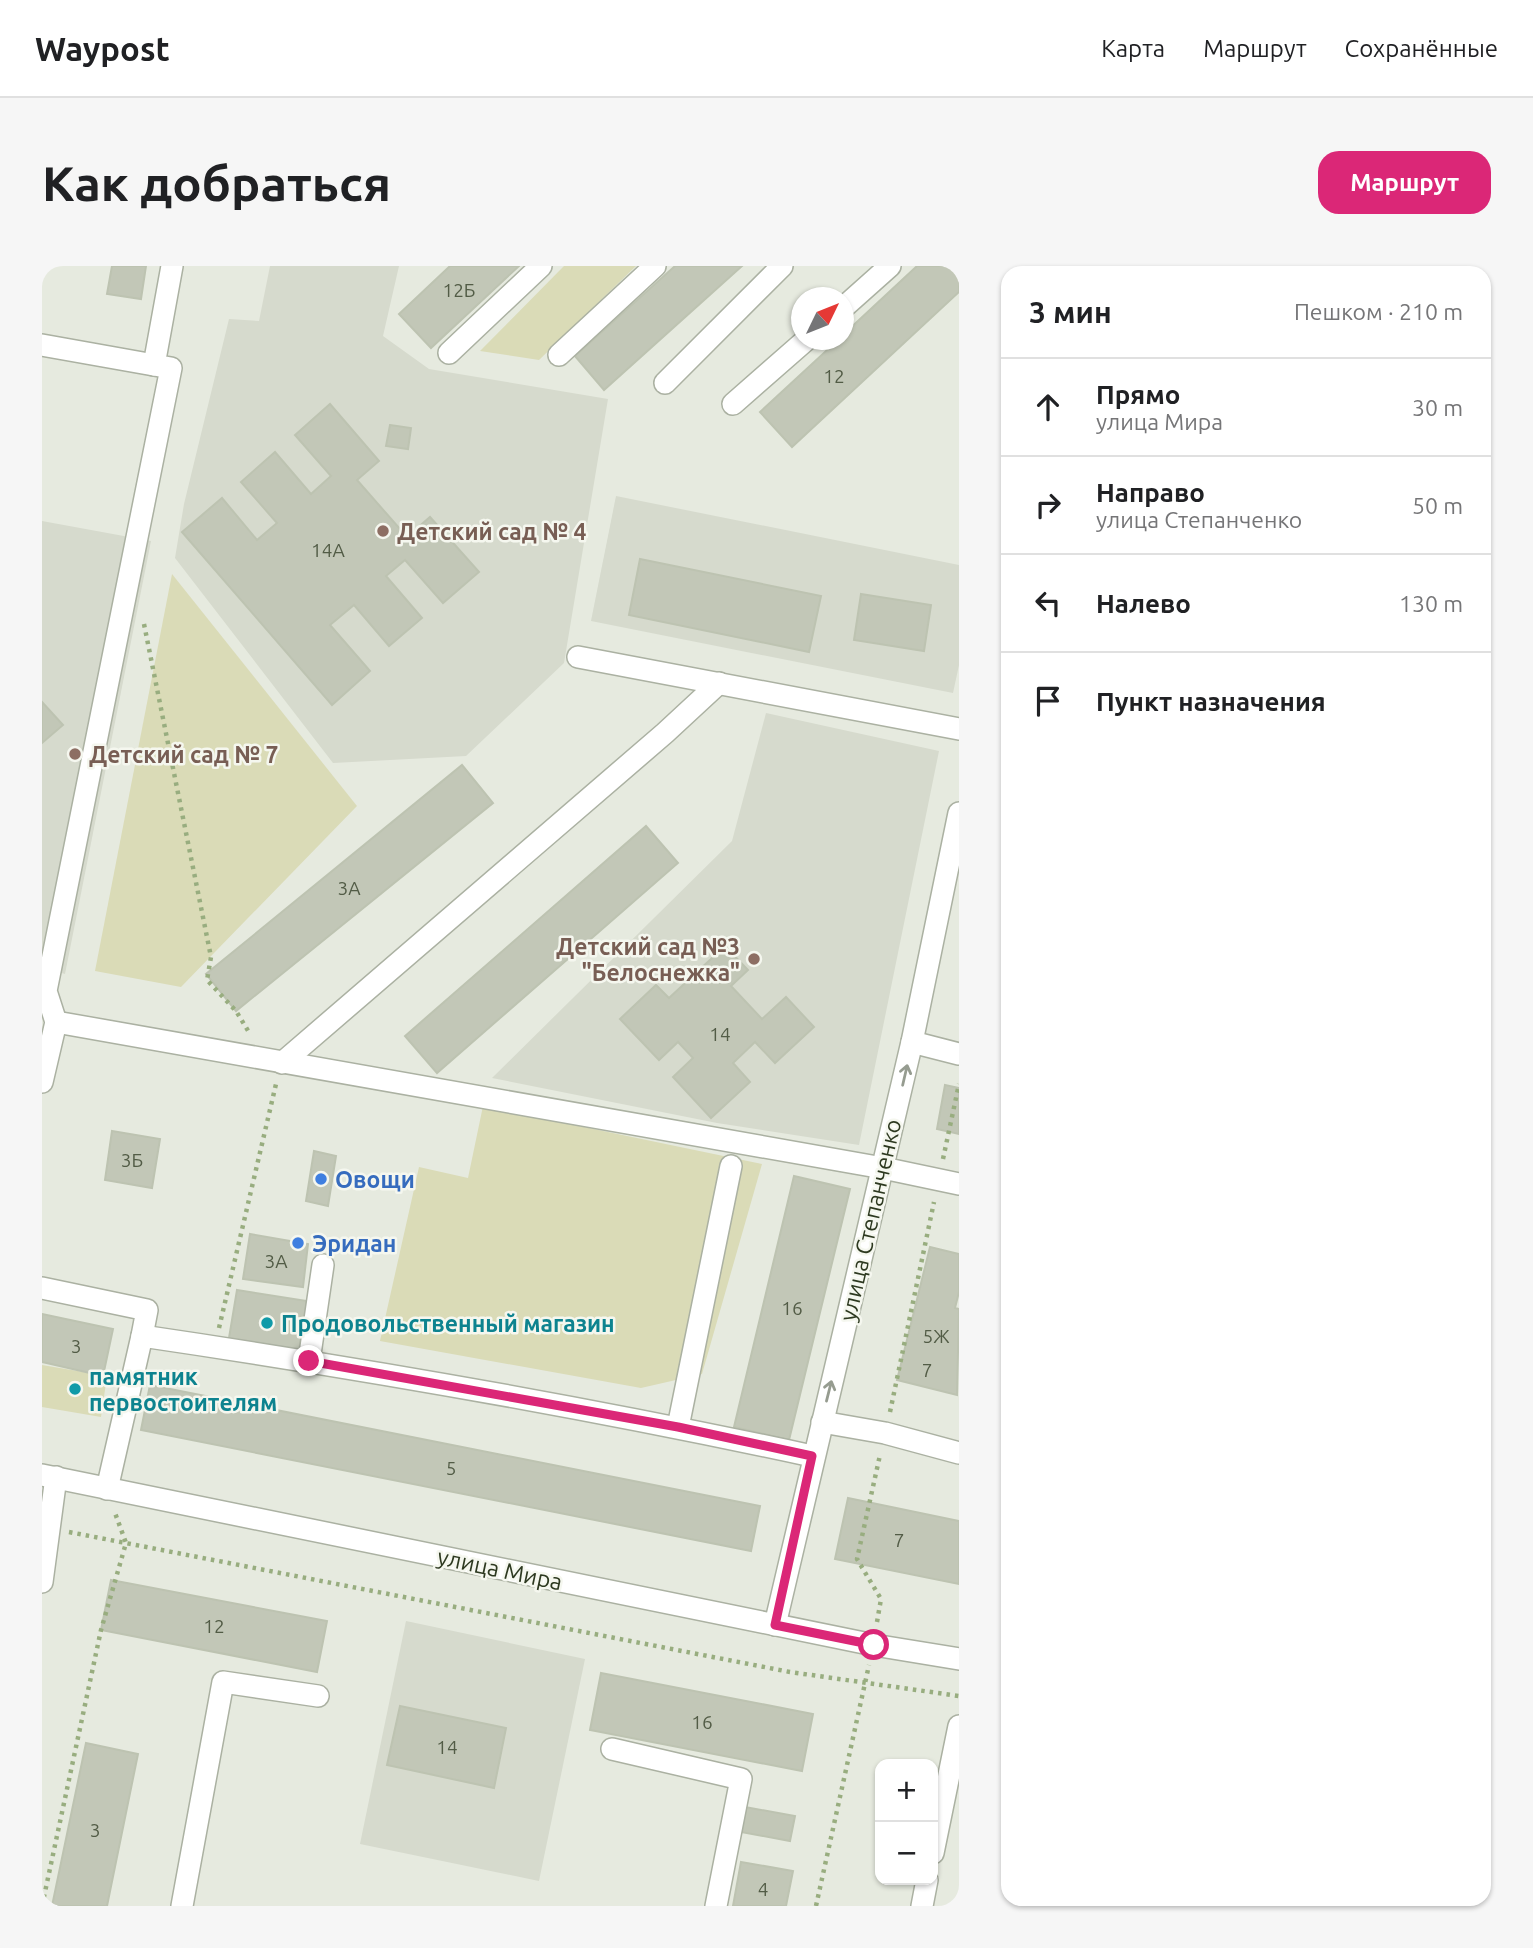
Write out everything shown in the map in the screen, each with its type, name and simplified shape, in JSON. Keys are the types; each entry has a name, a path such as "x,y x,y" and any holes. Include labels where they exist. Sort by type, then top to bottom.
{"street":[{"path":"154,365 173,266"},
{"path":"449,353 541,266"},
{"path":"559,355 655,266"},
{"path":"665,383 782,266"},
{"path":"854,298 890,266"},
{"path":"42,345 171,368 46,991 56,1022 42,1083"},
{"path":"733,404 795,350"},
{"path":"578,657 959,729"},
{"path":"273,1061 665,733 719,683"},
{"name":"улица Степанченко","path":"775,1625 812,1456 912,1042 959,813"},
{"path":"56,1022 883,1168 949,1182"},
{"path":"912,1042 959,1054"},
{"path":"678,1427 730,1166"},
{"path":"309,1361 323,1265"},
{"path":"42,1288 147,1310 107,1489"},
{"path":"142,1336 309,1361 678,1427 812,1456"},
{"path":"822,1422 885,1433 959,1453"},
{"path":"42,1582 51,1529 49,1476"},
{"name":"улица Мира","path":"49,1476 874,1645 959,1659"},
{"path":"182,1906 223,1682 318,1696"},
{"path":"938,1829 959,1726"},
{"path":"612,1749 741,1779 716,1906"},
{"path":"922,1906 926,1885"}],"path":[{"path":"143,622 211,957 207,980 236,1011 273,1061 215,1347"},
{"path":"816,1906 874,1645 881,1599 857,1559 885,1433 949,1182 959,1084"},
{"path":"42,1906 101,1630 126,1544 107,1489"},
{"path":"51,1529 864,1685 959,1696"}],"shaded area":[{"name":"Детский сад № 4","path":"270,266 399,266 383,336 429,369 608,399 564,663 466,756 333,763 175,558 184,504 229,319 259,321"},
{"path":"616,496 959,565 959,665 953,693 591,621"},
{"name":"Детский сад № 7","path":"42,521 151,541 65,974 42,967"},
{"name":"Детский сад №3 \"Белоснежка\"","path":"766,713 939,751 859,1145 717,1123 492,1078 732,841"},
{"path":"406,1621 585,1659 539,1881 360,1844"}],"green space":[{"path":"564,266 636,266 539,360 480,351"},
{"path":"172,574 357,806 181,987 95,971"},
{"path":"483,1106 762,1164 702,1374 641,1388 380,1341 419,1167 468,1178"},
{"path":"42,1365 107,1376 101,1417 42,1407"}],"building":[{"path":"112,266 146,266 141,299 107,294"},
{"path":"450,266 519,266 431,348 399,314"},
{"path":"675,266 742,266 604,390 575,356"},
{"path":"917,266 959,266 959,292 792,447 760,412 827,350 854,350 854,325"},
{"path":"330,404 379,461 357,480 407,537 430,517 479,572 443,603 405,560 386,576 422,618 389,646 354,605 330,625 370,671 332,705 182,532 222,498 257,540 277,523 241,482 275,452 311,494 331,476 295,435"},
{"path":"390,425 411,428 408,449 386,446"},
{"path":"640,559 821,596 809,652 629,615"},
{"path":"861,594 931,605 924,651 854,640"},
{"path":"42,702 63,725 42,743"},
{"path":"462,765 493,803 236,1011 206,974"},
{"path":"646,826 678,863 437,1073 405,1036"},
{"path":"725,946 748,970 731,986 762,1019 786,997 814,1027 775,1063 755,1042 733,1063 750,1082 711,1118 673,1077 693,1058 678,1042 659,1060 620,1019 656,985 669,998"},
{"path":"945,1085 959,1088 959,1134 937,1129"},
{"path":"112,1131 160,1139 152,1188 105,1180"},
{"name":"Овощи","path":"314,1151 336,1156 328,1206 306,1201"},
{"path":"794,1176 850,1189 789,1440 734,1427"},
{"name":"Продовольственный магазин","path":"250,1234 308,1244 303,1287 243,1279"},
{"path":"930,1247 959,1254 959,1292 955,1308 959,1309 957,1395 897,1380"},
{"name":"Продовольственный магазин","path":"237,1290 307,1301 298,1357 228,1344"},
{"path":"42,1314 113,1329 103,1376 42,1362"},
{"path":"150,1385 760,1506 751,1551 141,1430"},
{"path":"848,1498 959,1521 959,1584 835,1559"},
{"path":"111,1580 327,1621 317,1672 101,1630"},
{"path":"601,1673 813,1714 802,1771 590,1730"},
{"path":"400,1706 506,1728 494,1788 387,1765"},
{"path":"86,1743 138,1754 107,1906 52,1906"},
{"path":"745,1807 795,1816 790,1841 741,1832"},
{"path":"741,1862 793,1871 786,1906 733,1906"}],"place":[{"name":"Детский сад № 4","path":"383,531"},
{"name":"Детский сад № 7","path":"75,754"},
{"name":"Детский сад №3 \"Белоснежка\"","path":"754,959"},
{"name":"Овощи","path":"321,1179"},
{"name":"Эридан","path":"298,1243"},
{"name":"Продовольственный магазин","path":"267,1323"},
{"name":"памятник первостоителям","path":"75,1389"}],"route":[{"path":"309,1361 678,1427 812,1456 775,1625 874,1645"}]}
